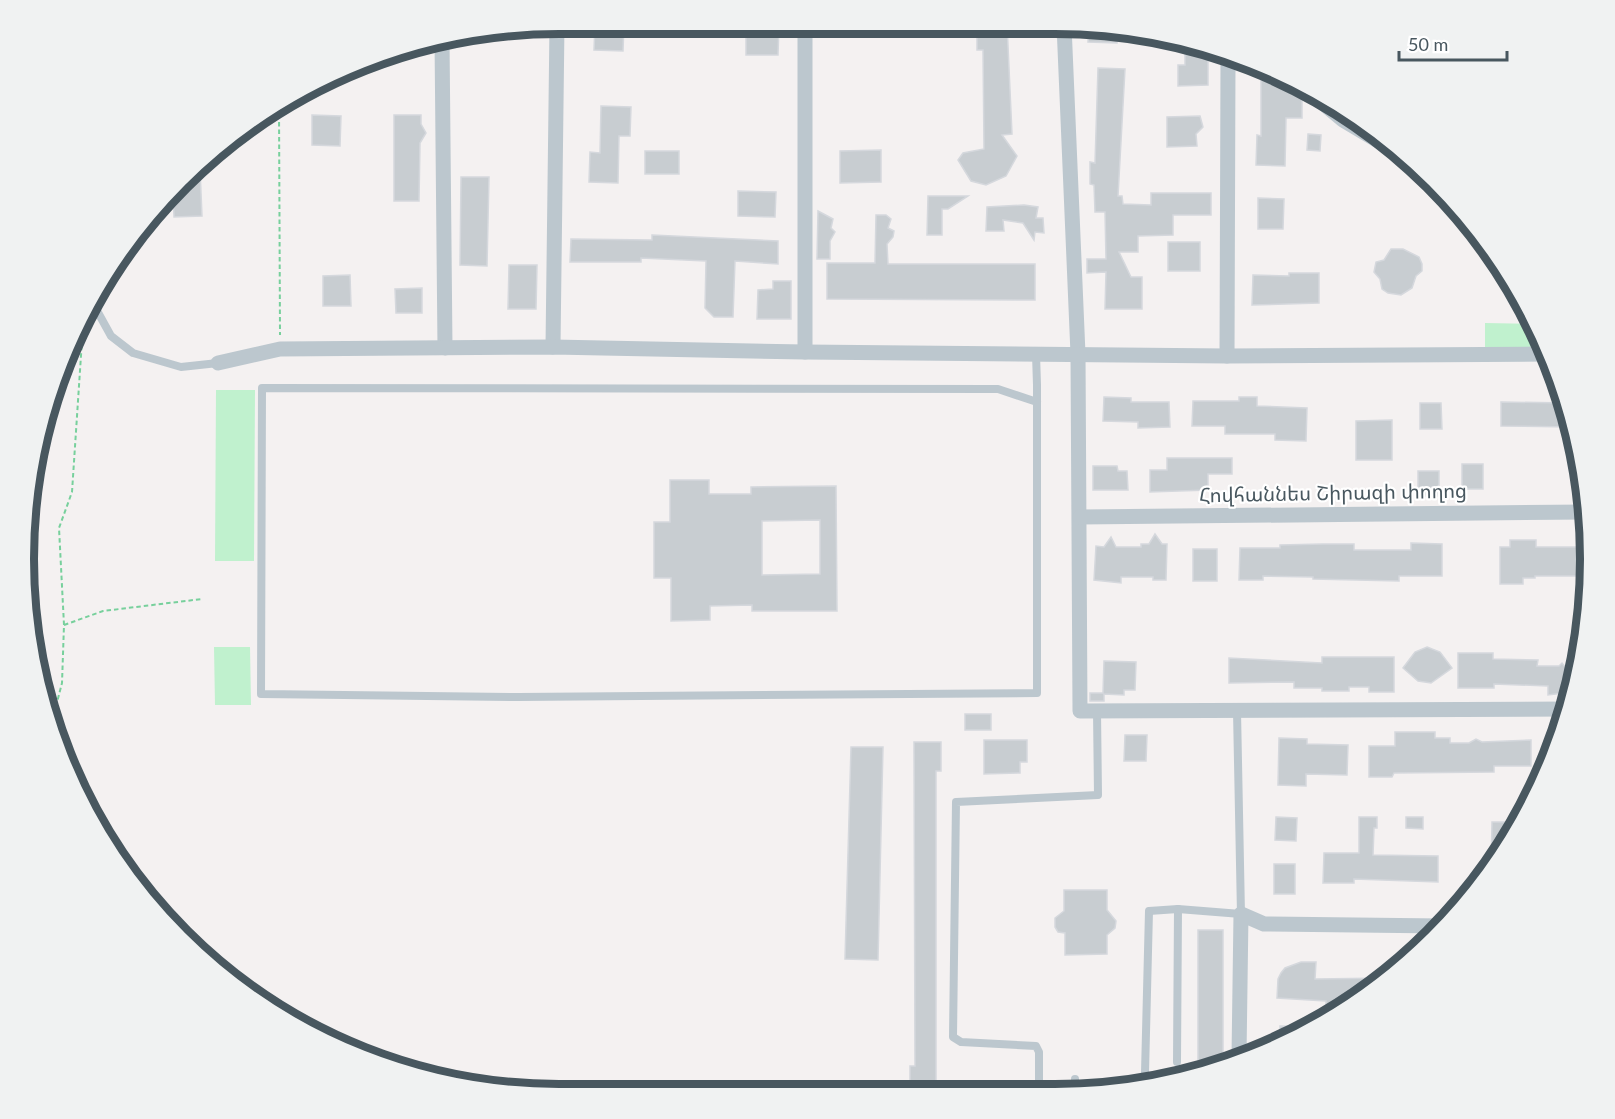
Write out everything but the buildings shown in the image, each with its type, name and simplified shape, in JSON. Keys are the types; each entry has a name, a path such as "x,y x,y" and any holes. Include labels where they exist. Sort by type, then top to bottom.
{"street":[{"path":"553,346 557,34"},
{"path":"805,34 805,352"},
{"path":"1064,34 1078,354 1080,711 1558,710"},
{"path":"442,48 445,348"},
{"path":"1227,356 1228,63"},
{"path":"218,363 280,349 553,346 805,352 1227,356 1539,354"},
{"name":"Հովհաննես Շիրազի փողոց","path":"1080,517 1578,512"},
{"path":"1239,1051 1241,914 1264,924 1432,926"}],"lane":[{"path":"97,311 111,336 133,353 181,366 218,363"},
{"path":"1036,354 1037,402 1037,693 518,697 261,694 262,388 998,389 1037,402"},
{"path":"1039,1084 1040,1052 1035,1046 961,1042 953,1037 956,802 1098,795 1097,711"},
{"path":"1145,1073 1147,917 1149,911 1178,909 1241,914 1237,711"},
{"path":"1177,1062 1178,909"},
{"path":"1075,1079 1075,1083"}],"path":[{"path":"279,116 280,349"},
{"path":"56,707 62,683 64,625 60,528 72,492 82,342"},
{"path":"64,625 103,611 202,599"}],"green space":[{"path":"1485,323 1524,324 1536,349 1485,349"},
{"path":"216,390 255,390 254,561 215,561"},
{"path":"214,647 250,647 251,705 215,705"}]}
